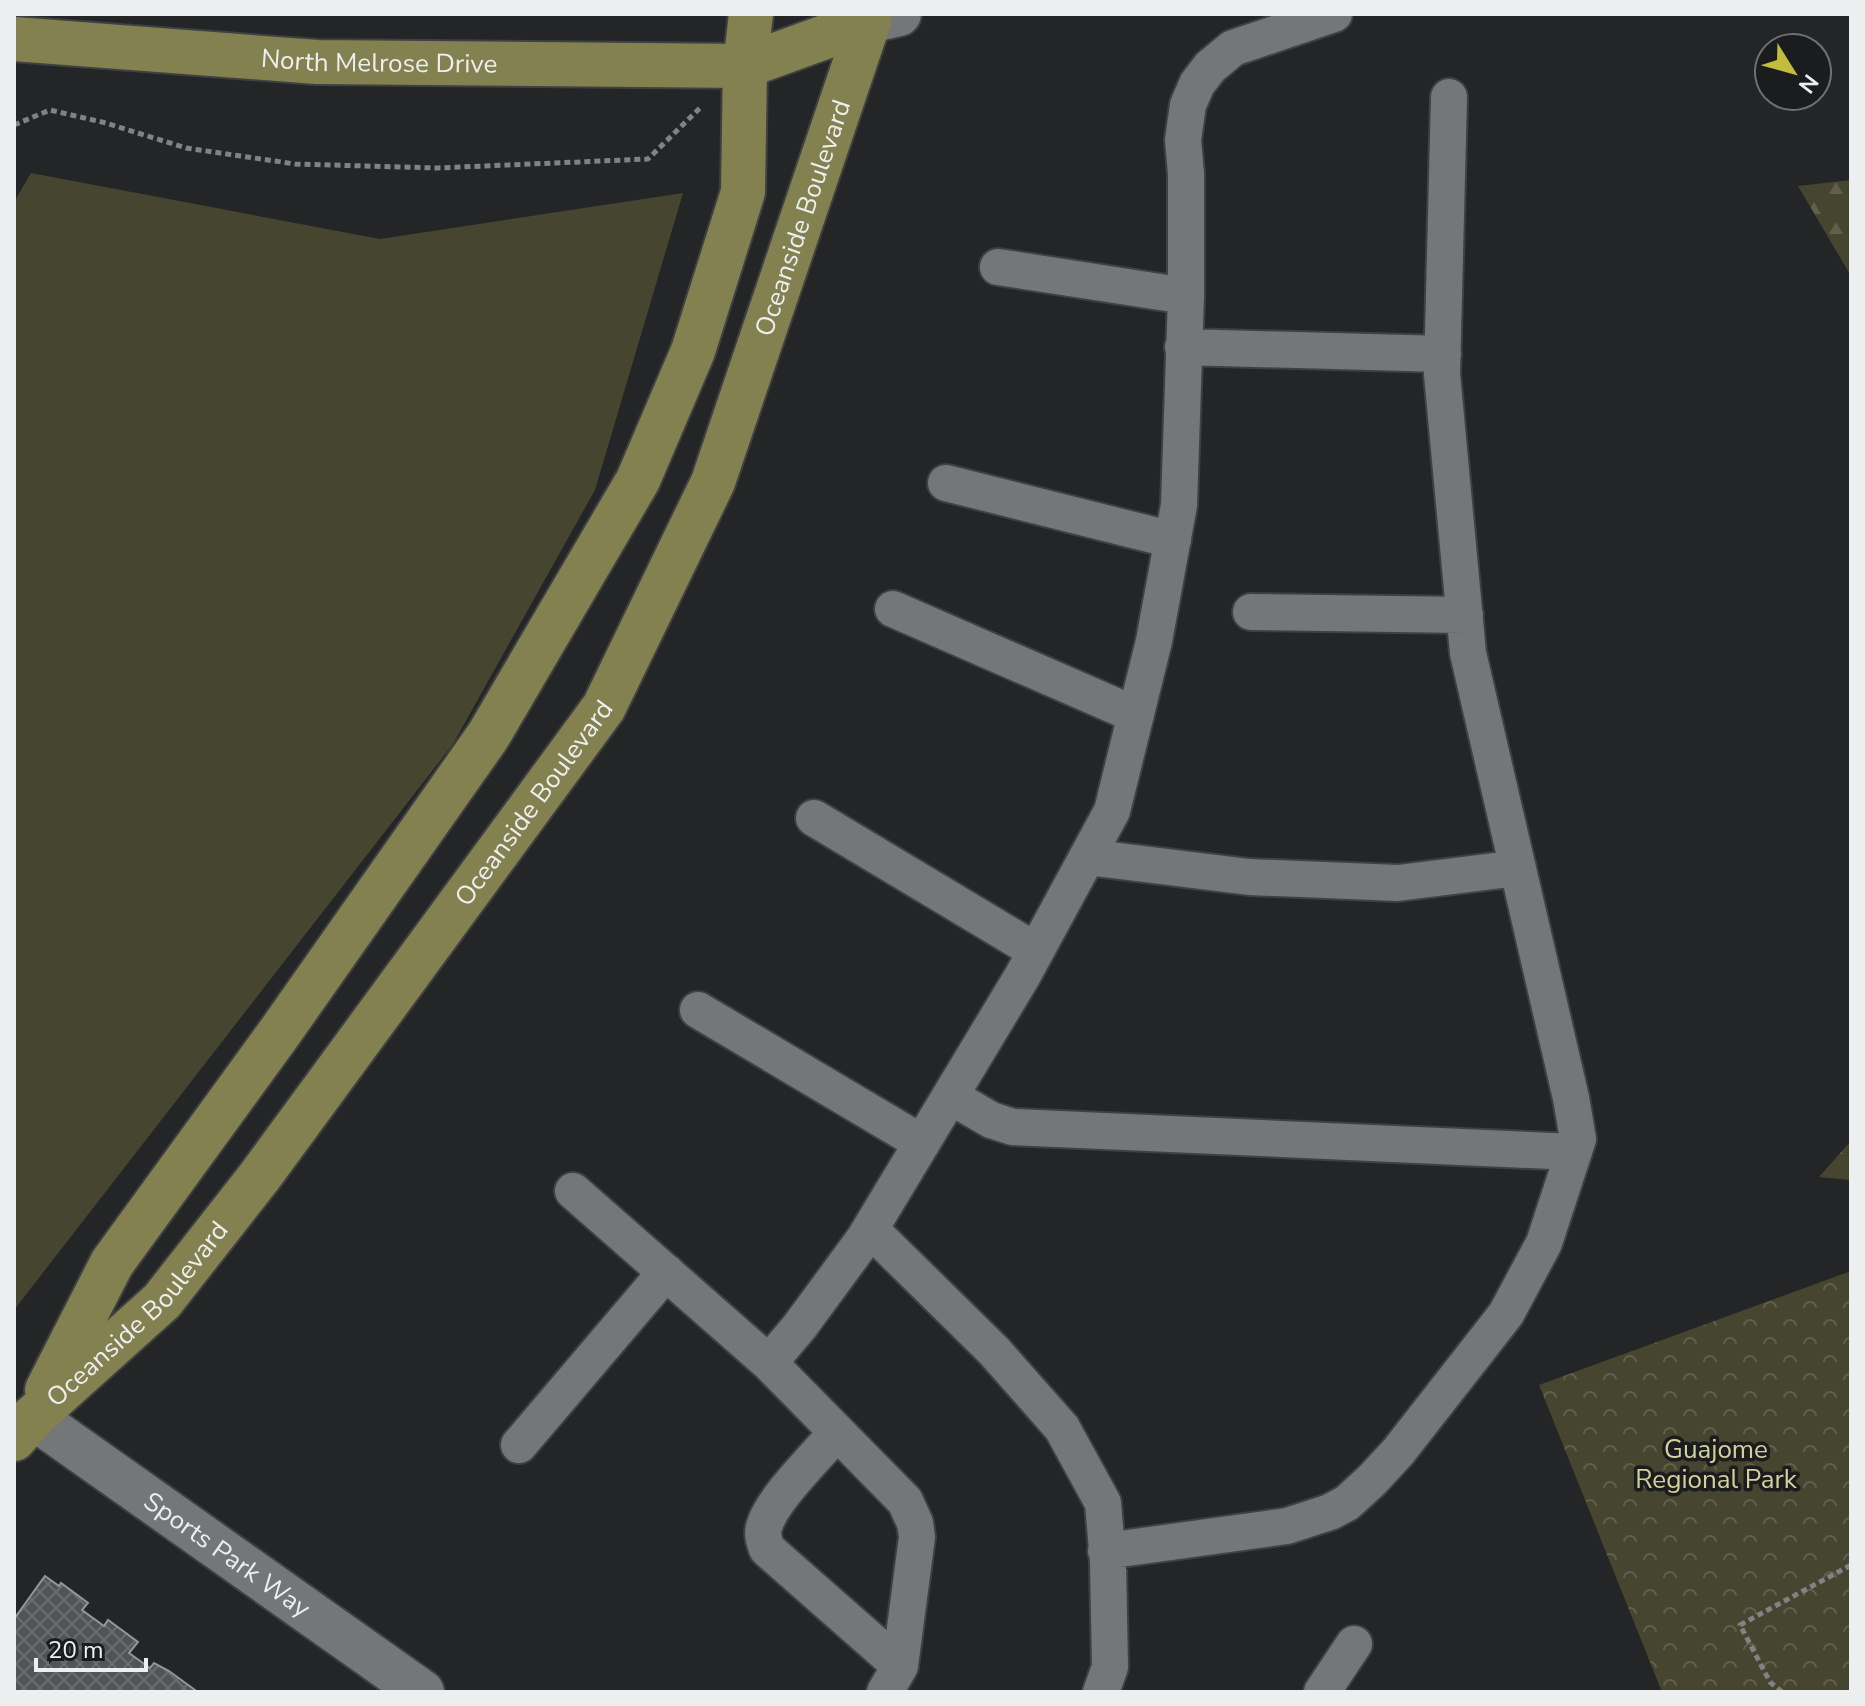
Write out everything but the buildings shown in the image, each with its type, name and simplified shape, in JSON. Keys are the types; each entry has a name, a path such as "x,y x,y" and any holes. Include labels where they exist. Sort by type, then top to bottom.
{"main road":[{"name":"Oceanside Boulevard","path":"24,1428 112,1263 280,1032 488,736 638,480 693,351 743,192 745,66 751,14"},
{"name":"Oceanside Boulevard","path":"24,1428 162,1301 260,1176 604,707 713,482 879,16"},
{"path":"745,66 879,16"},
{"name":"North Melrose Drive","path":"14,39 317,62 745,66"}],"street":[{"path":"769,1363 800,1326 870,1229 1036,951 1112,811 1154,641 1179,505 1186,296 1183,140 1188,105 1197,84 1210,67 1233,48 1334,14"},
{"path":"1106,1551 1287,1526 1347,1503 1398,1452 1506,1314 1544,1243 1578,1139 1468,653 1442,374 1449,97"},
{"path":"998,267 1186,296"},
{"path":"1183,347 1443,354"},
{"path":"946,483 1173,540"},
{"path":"893,609 1136,715"},
{"path":"1251,612 1465,615"},
{"path":"814,818 1036,951"},
{"path":"1087,857 1249,877 1398,883 1518,868"},
{"path":"698,1010 922,1143"},
{"path":"950,1096 991,1120 1013,1127 1574,1152"},
{"path":"573,1191 769,1363 905,1501 915,1523 917,1537 892,1679"},
{"path":"870,1229 994,1351 1062,1428 1103,1503 1110,1667 1101,1692"},
{"path":"519,1445 666,1272"},
{"name":"Sports Park Way","path":"24,1428 422,1692"},
{"path":"837,1432 774,1506 764,1525 763,1538 767,1549 892,1679"},
{"path":"1322,1692 1354,1644"}],"path":[{"path":"14,125 50,110 106,123 186,148 295,164 437,168 648,159 745,66"},
{"path":"1782,1692 1770,1682 1740,1625 1851,1565"}],"green space":[{"path":"31,173 380,239 683,193 595,490 453,744 14,1310 14,202"},
{"path":"1851,180 1851,276 1798,186"},
{"path":"1851,1141 1851,1180 1819,1177"},
{"name":"Guajome Regional Park","path":"1851,1271 1851,1692 1662,1692 1539,1385"}]}
